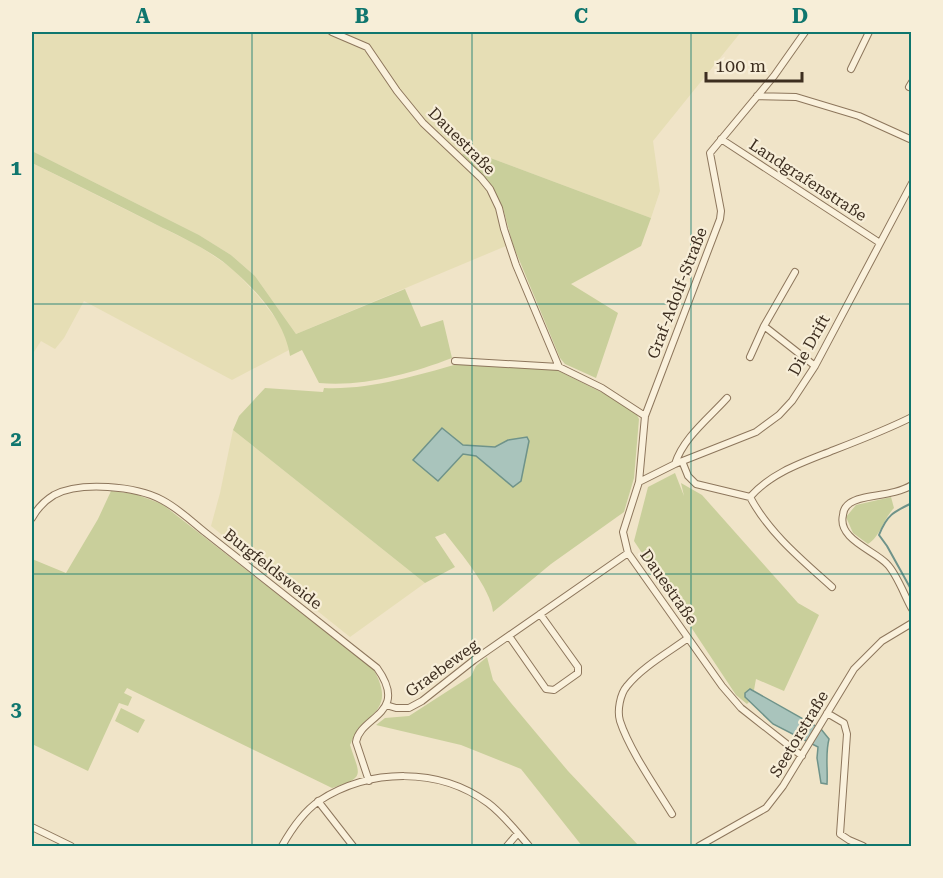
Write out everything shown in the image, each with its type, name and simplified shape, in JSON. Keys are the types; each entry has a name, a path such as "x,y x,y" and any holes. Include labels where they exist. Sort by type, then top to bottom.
{"street":[{"name":"Dauestraße","path":"332,32 367,47 397,91 423,123 490,189 499,208 516,265 559,367"},
{"name":"Graf-Adolf-Straße","path":"645,416 720,219 721,211 710,153 805,32"},
{"path":"851,69 869,32"},
{"path":"757,96 796,97 859,116 912,140"},
{"name":"Landgrafenstraße","path":"721,140 880,243"},
{"name":"Die Drift","path":"639,482 678,463 756,432 792,401 815,366 912,183"},
{"path":"750,357 764,326 795,272"},
{"path":"764,326 815,366"},
{"path":"455,361 559,367 602,388 645,416"},
{"path":"727,398 679,452 678,463 696,484 750,497 758,513 798,557 832,587"},
{"name":"Dauestraße","path":"645,416 639,482 623,532 628,553 722,686 741,708 803,753"},
{"path":"750,497 758,488 788,468 888,429 912,417"},
{"path":"912,485 896,493 851,502 845,508 842,523 855,540 888,564 912,609"},
{"name":"Burgfeldsweide","path":"32,518 39,507 54,495 83,488 121,488 160,498 187,515 206,533 377,668 386,684 386,705"},
{"name":"Graebeweg","path":"386,705 409,708 422,701 509,636 628,553"},
{"path":"509,636 546,689 554,690 562,685 578,673 578,667 540,614"},
{"name":"Seetorstraße","path":"699,846 766,808 783,786 848,679 863,659 882,641 912,622"},
{"path":"672,814 629,741 620,720 619,709 626,687 688,638"},
{"path":"369,781 356,742 357,736 386,705"},
{"path":"827,713 844,723 847,734 840,834 863,846"},
{"path":"282,846 304,815 318,801 380,777 415,776 452,784 488,803 505,817 529,846"},
{"path":"318,801 353,846"},
{"path":"32,827 71,846"},
{"path":"507,846 518,833"}],"shaded area":[{"path":"32,32 741,32 653,141 660,191 651,218 469,150 460,156 424,121 395,83 389,84 422,124 485,185 496,209 506,246 296,334 255,276 231,255 199,235 32,151"},
{"path":"32,163 199,246 233,269 280,324 288,340 289,350 232,380 84,301 64,338 55,349 41,341 32,355"},
{"path":"233,430 425,583 350,637 211,526"}],"green space":[{"path":"469,150 651,218 641,246 571,284 618,313 596,378 565,364 560,358 513,245 503,208 492,189 460,156"},
{"path":"32,151 199,235 231,255 255,276 296,334 405,289 421,327 443,320 452,358 386,378 352,383 319,383 302,350 290,356 282,331 269,308 252,288 224,263 185,239 32,163"},
{"path":"458,364 557,370 609,396 636,413 639,419 634,478 624,512 551,564 493,612 481,582 445,533 435,537 455,567 425,583 233,430 239,416 265,388 323,392 324,388 375,384"},
{"path":"675,473 684,496 681,483 702,495 798,603 819,615 784,691 756,679 754,690 750,689 745,697 749,702 747,704 736,695 634,541 648,487"},
{"path":"111,491 135,494 162,504 374,670 382,695 376,711 356,734 350,745 358,769 355,778 332,788 127,688 124,693 132,697 128,706 119,703 88,771 32,744 32,559 66,573 98,519"},
{"path":"891,497 894,508 872,541 868,544 853,533 846,517 856,505"},
{"path":"487,657 493,680 511,703 568,771 639,846 582,846 521,769 461,745 376,725 385,718 409,716 471,676 476,666"},
{"path":"121,708 145,720 138,733 115,721"}],"water":[{"path":"442,428 463,445 495,447 508,440 527,437 529,441 521,481 513,487 476,456 463,454 438,481 413,460"},
{"path":"750,689 821,729 829,739 827,784 821,783 817,758 818,747 773,724 745,697 745,693"}],"waterway":[{"path":"912,503 891,515 879,535 912,591"}]}
